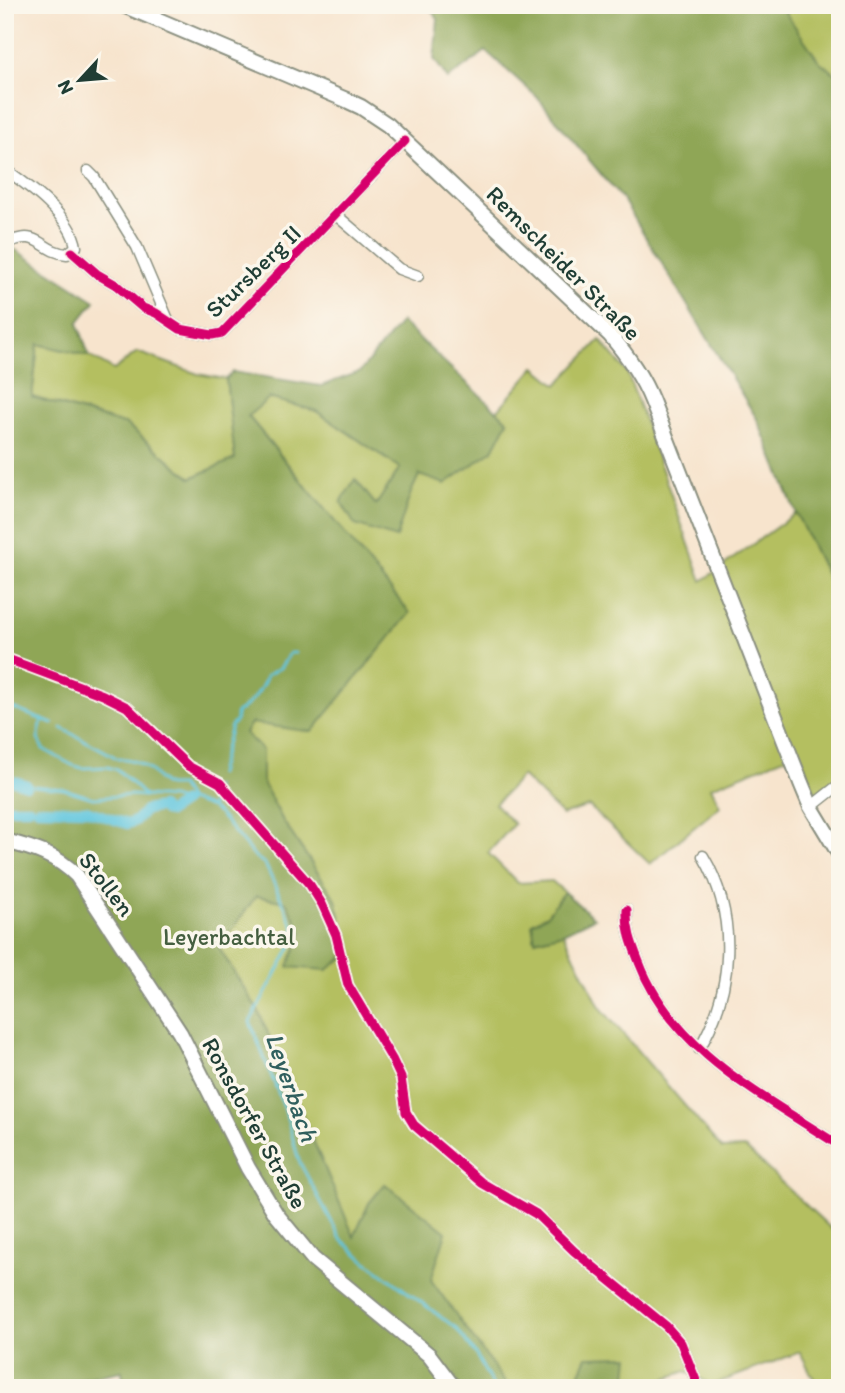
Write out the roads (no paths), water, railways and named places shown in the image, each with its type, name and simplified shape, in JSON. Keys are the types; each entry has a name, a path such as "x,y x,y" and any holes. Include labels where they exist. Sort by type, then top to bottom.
{"main road":[{"name":"Remscheider Straße","path":"123,5 362,107 405,141 610,335 634,364 652,401 811,807 840,855"},
{"name":"Stollen","path":"5,841 35,849 68,866 85,885 128,950"},
{"name":"Ronsdorfer Straße","path":"128,950 185,1042 248,1168 276,1214 313,1259 429,1354 454,1388"}],"street":[{"name":"Stursberg II","path":"72,252 143,308 180,329 212,335 222,333 405,141"},
{"path":"5,169 44,201 70,228 76,247 72,252 61,253 27,236 8,241"},
{"name":"Stursberg II","path":"88,171 137,247 169,322"},
{"path":"336,215 399,269 418,276"},
{"path":"5,658 103,695 127,707 188,766 220,783 276,850 310,885 322,904 336,935 348,985 392,1059 403,1087 406,1112 414,1125 482,1182 536,1214 574,1251 666,1326 681,1343 699,1388"},
{"path":"811,807 840,784"},
{"path":"699,1049 716,1012 728,959 726,916 716,877 703,856"},
{"path":"627,910 626,925 647,980 667,1013 699,1049 840,1146"}],"waterway":[{"path":"5,282 11,273"},
{"path":"218,774 231,726 236,721 236,713 255,697 267,675 280,668 290,653 295,653"},
{"name":"Leyerbach","path":"5,705 53,724"},
{"path":"42,719 38,739 43,749 82,768 107,767 118,770 143,794"},
{"name":"Leyerbach","path":"62,728 118,759 128,759 143,765 168,786 180,786 189,800 219,814 254,856 265,864 294,927 294,941 250,1022 285,1110 299,1161 341,1239 364,1260 456,1328 475,1353 494,1388"},
{"path":"5,778 27,785"},
{"path":"33,786 64,789 93,798 132,795 171,798 184,802 189,800"},
{"path":"211,807 215,786"},
{"path":"38,809 86,810 127,824 135,821 146,810 161,807 169,812 184,802"},
{"path":"5,808 29,808"}],"park label":[{"name":"Leyerbachtal","path":"229,936"}]}
